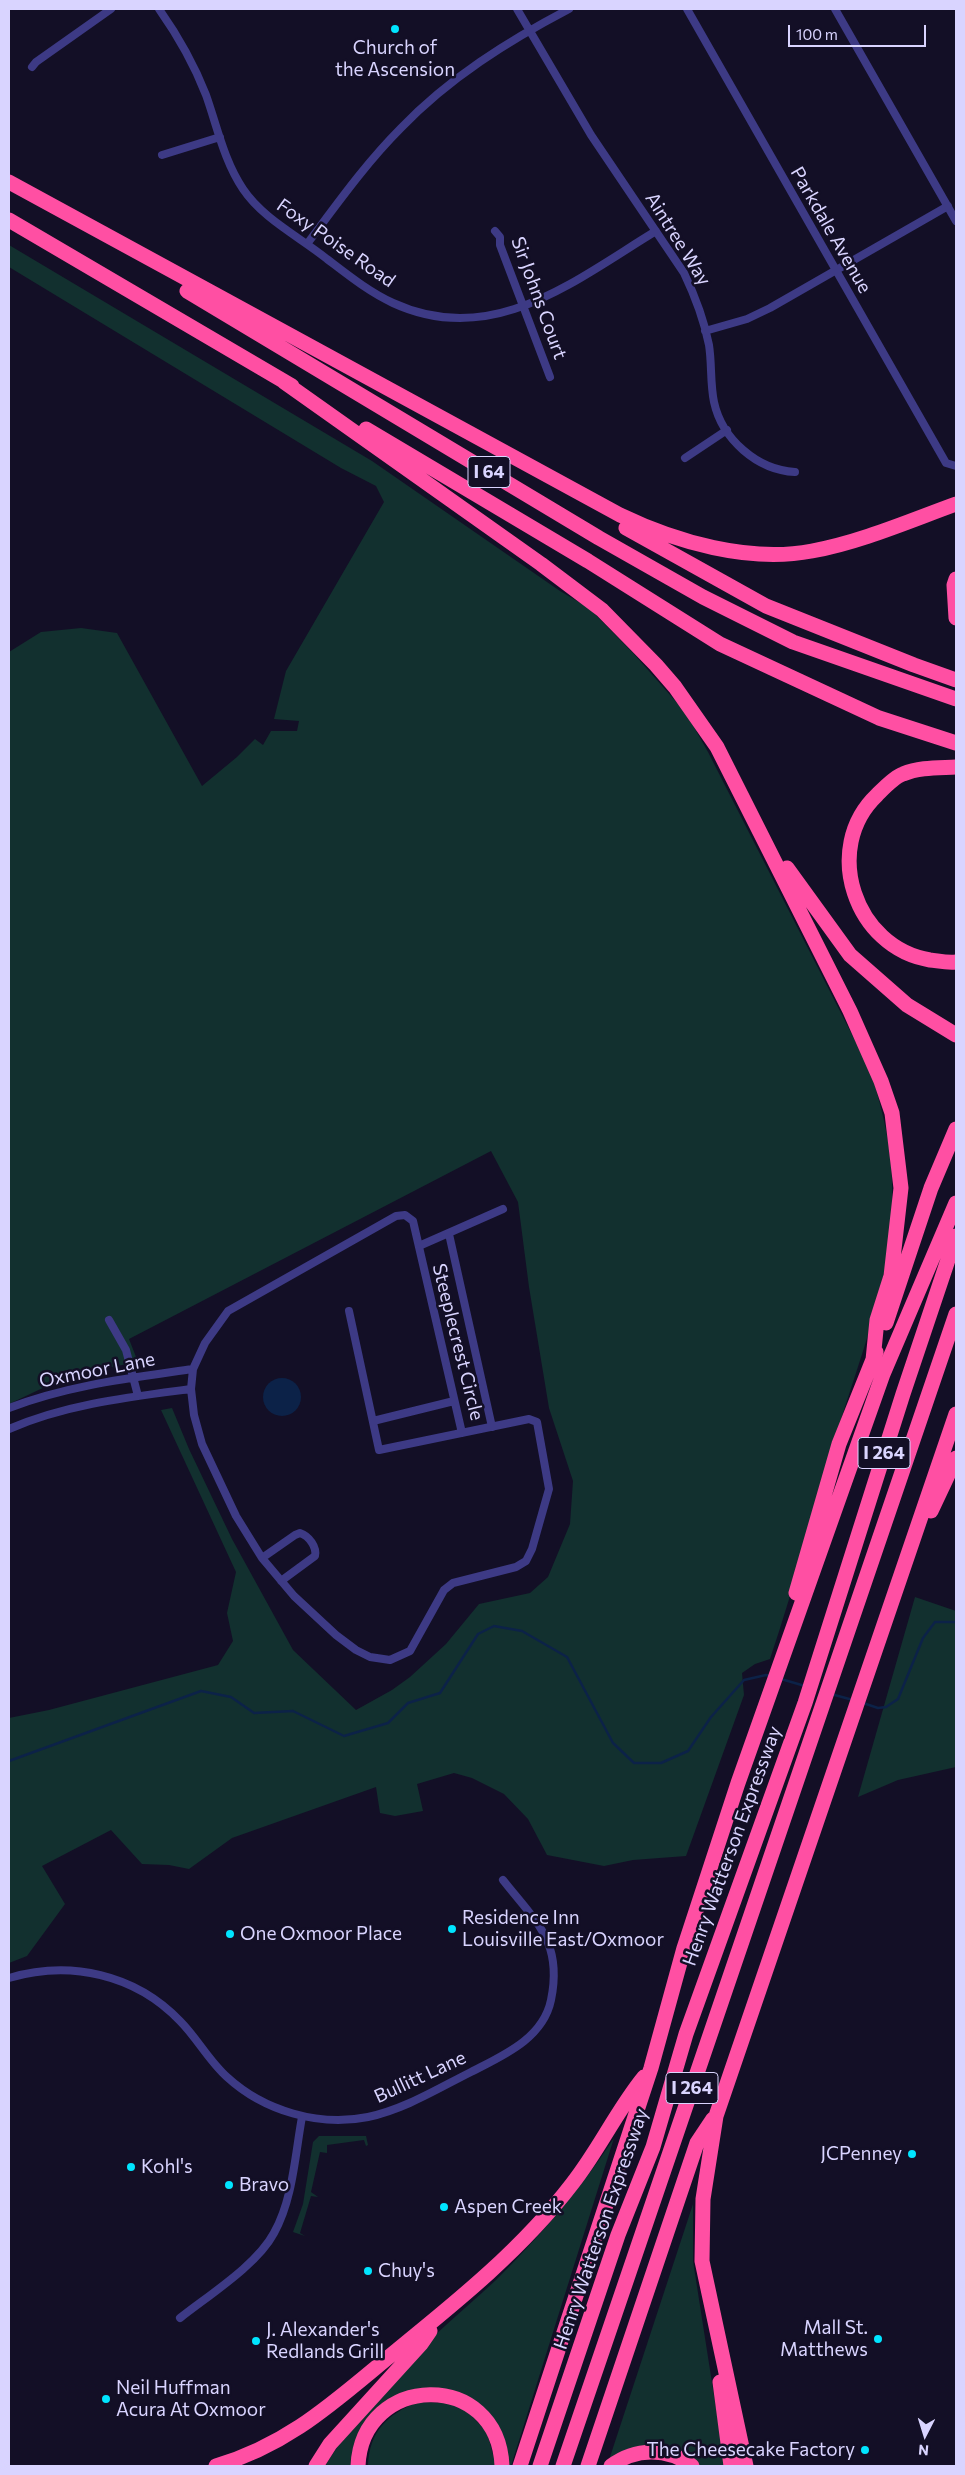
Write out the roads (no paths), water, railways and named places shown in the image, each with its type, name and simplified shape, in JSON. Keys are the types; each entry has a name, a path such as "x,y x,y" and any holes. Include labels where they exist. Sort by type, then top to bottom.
{"highway":[{"name":"I 64","path":"9,182 287,352 599,538 703,597 792,642 956,699"},
{"path":"44,202 629,519 671,536 716,548 768,554 811,552 864,537 956,504"},
{"name":"I 64","path":"9,220 580,556 720,644 879,718 956,743"},
{"path":"284,382 602,610 675,687 717,747 750,816 850,1011 882,1081 892,1113 901,1188 891,1276 878,1320 873,1360"},
{"path":"385,387 733,589 800,621 956,680"},
{"path":"956,579 954,585 956,618"},
{"path":"956,767 928,768 902,774 866,805 854,829 848,851 849,873 857,902 870,924 889,943 914,957 956,962"},
{"path":"750,816 850,955 907,1005 950,1032"},
{"path":"520,2466 651,2068 684,1948 770,1694 839,1444 873,1360 901,1282 931,1188 956,1129"},
{"path":"780,1659 883,1374 956,1203"},
{"name":"Henry Watterson Expressway","path":"540,2466 618,2235 653,2148 686,2034 805,1703 903,1394 956,1236"},
{"name":"Henry Watterson Expressway","path":"563,2466 956,1314"},
{"path":"731,2466 702,2253 702,2214 716,2116 861,1687 956,1414"},
{"path":"899,1578 956,1458"},
{"path":"216,2466 266,2448 302,2428 440,2315 517,2247 552,2210 583,2169 628,2098 651,2068"},
{"path":"588,2466 697,2143 716,2116"},
{"path":"706,2279 730,2384 746,2466"},
{"path":"316,2466 330,2444 421,2344 440,2315"},
{"path":"358,2466 362,2442 371,2424 402,2400 430,2394 456,2398 481,2414 497,2438 502,2466"},
{"path":"611,2466 627,2456 650,2452 667,2454 692,2466"}],"street":[{"path":"32,67 111,9"},
{"name":"Foxy Poise Road","path":"159,9 187,52 206,95 232,169 252,200 367,288 393,303 434,316 460,318 486,317 524,307 544,298 656,231"},
{"name":"Aintree Way","path":"517,9 591,135 684,273 694,295 705,331 714,404 727,430 737,445 751,457 777,468 795,472"},
{"path":"308,244 363,170 402,127 462,74 569,9"},
{"name":"Parkdale Avenue","path":"687,9 946,463 953,466"},
{"path":"835,9 956,221"},
{"path":"162,155 220,137"},
{"path":"705,331 755,315 948,206"},
{"name":"Sir Johns Court","path":"496,231 500,237 500,245 550,376"},
{"path":"685,458 727,430"},
{"path":"419,1246 502,1209"},
{"name":"Steeplecrest Circle","path":"405,1215 413,1221 419,1246 462,1433 529,1420 538,1422 549,1489 532,1549 526,1560 516,1567 453,1583 444,1590 410,1651 390,1660 380,1660 363,1654 336,1635 294,1596 262,1558 236,1516 202,1444 194,1415 191,1388 193,1369 205,1343 228,1311 396,1216 405,1215"},
{"path":"449,1234 492,1427"},
{"path":"349,1311 379,1450 462,1433"},
{"path":"109,1320 126,1350 138,1396"},
{"name":"Oxmoor Lane","path":"9,1408 58,1392 134,1377 193,1369"},
{"name":"Oxmoor Lane","path":"9,1429 48,1414 138,1396 191,1388"},
{"path":"372,1421 454,1402"},
{"path":"262,1558 295,1535 300,1533 308,1537 315,1548 315,1556 281,1581"},
{"name":"Bullitt Lane","path":"9,1978 39,1971 64,1969 92,1973 121,1981 144,1993 174,2016 219,2069 236,2084 260,2100 302,2117 351,2119 397,2109 512,2051 540,2025 548,2012 552,1994 554,1957 544,1931 503,1880"},
{"path":"180,2318 244,2267 261,2252 272,2237 288,2198 302,2117"}],"water":[{"path":"282,1378 296,1383 301,1397 296,1411 282,1416 268,1411 263,1397 268,1383"}],"waterway":[{"path":"863,1703 878,1708 886,1707 898,1699 923,1638 935,1622 956,1622"},
{"path":"9,1761 201,1691 231,1697 254,1713 293,1711 344,1736 388,1723 408,1703 440,1693 478,1634 494,1626 522,1631 567,1657 613,1743 634,1763 661,1763 688,1751 711,1717 744,1680 766,1675 771,1676"},
{"path":"781,1679 805,1686"},
{"path":"831,1694 853,1700"}],"place":[{"name":"Church of the Ascension","path":"395,29"},
{"name":"Residence Inn Louisville East/Oxmoor","path":"452,1929"},
{"name":"One Oxmoor Place","path":"230,1934"},
{"name":"JCPenney","path":"912,2154"},
{"name":"Kohl's","path":"131,2167"},
{"name":"Bravo","path":"229,2185"},
{"name":"Aspen Creek","path":"444,2207"},
{"name":"Chuy's","path":"368,2271"},
{"name":"Mall St. Matthews","path":"878,2339"},
{"name":"J. Alexander's Redlands Grill","path":"256,2341"},
{"name":"Neil Huffman Acura At Oxmoor","path":"106,2399"},
{"name":"The Cheesecake Factory","path":"865,2450"}]}
